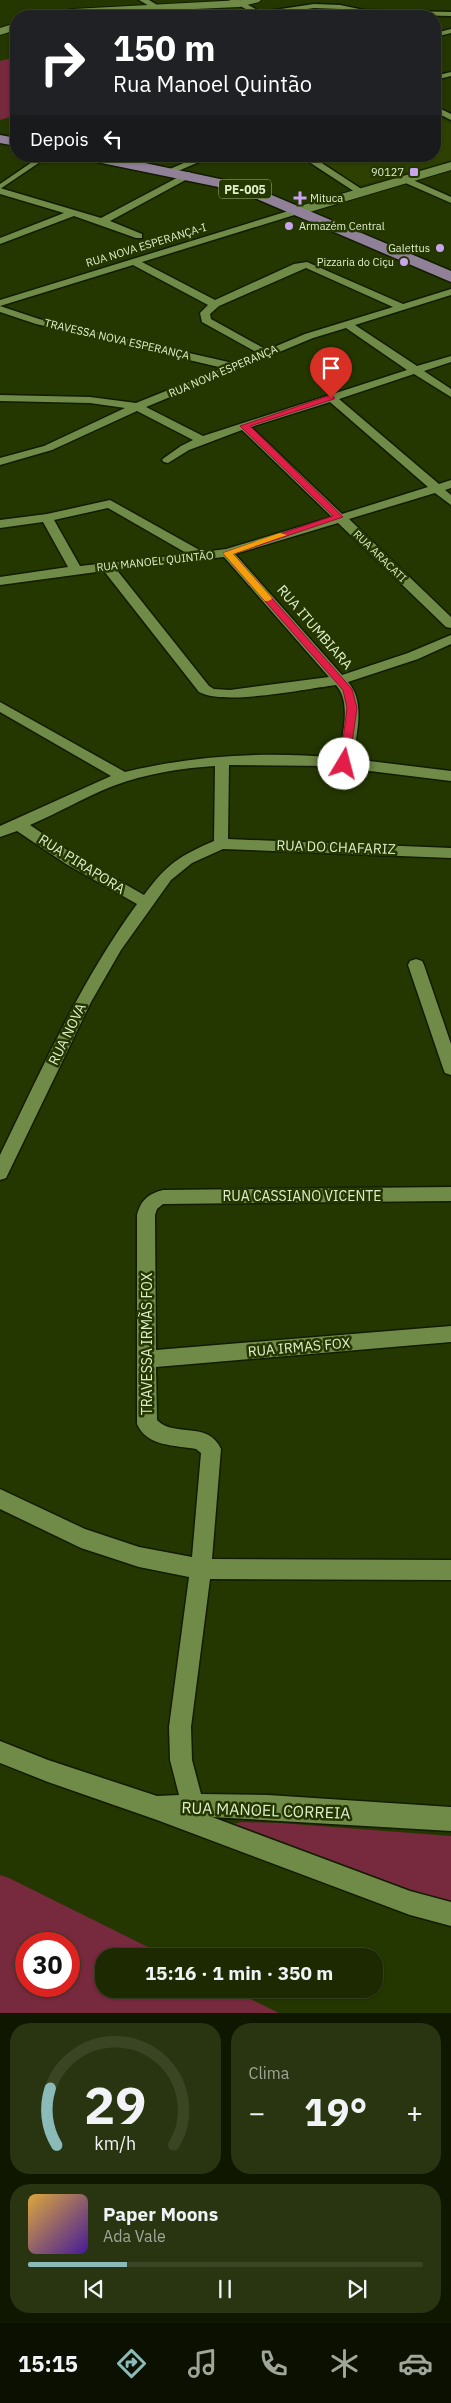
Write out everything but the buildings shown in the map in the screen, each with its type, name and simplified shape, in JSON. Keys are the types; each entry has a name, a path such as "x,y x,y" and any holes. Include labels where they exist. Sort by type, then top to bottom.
{"main road":[{"path":"129,10 255,0"},
{"name":"PE-005","path":"117,162 232,185 298,211 451,277"},
{"path":"298,211 451,166"}],"street":[{"path":"143,0 159,10"},
{"path":"236,2 252,10"},
{"path":"291,10 314,6 340,7 354,10"},
{"path":"0,187 37,162"},
{"path":"168,172 194,162"},
{"path":"314,162 361,192"},
{"path":"102,221 188,175"},
{"path":"404,179 451,200"},
{"path":"0,191 102,221 139,236"},
{"name":"RUA NOVA ESPERANÇA-I","path":"0,303 298,211"},
{"path":"0,241 72,212"},
{"path":"134,262 215,304"},
{"path":"265,353 206,320 206,312 215,304 298,266 307,265 404,308"},
{"name":"RUA NOVA ESPERANÇA","path":"0,462 48,448 137,407 265,353 348,324 451,292"},
{"name":"TRAVESSA NOVA ESPERANÇA","path":"0,309 36,321 234,366"},
{"path":"348,324 451,394"},
{"path":"168,460 201,440 451,359"},
{"path":"0,398 90,400 137,407 201,440"},
{"path":"331,398 451,501"},
{"name":"RUA ARACATI","path":"244,426 451,624"},
{"name":"RUA MANOEL QUINTÃO","path":"0,581 108,566 227,553 451,484"},
{"path":"0,524 47,518 98,505 110,504 158,534 202,556"},
{"path":"47,518 76,570"},
{"name":"RUA ITUMBIARA","path":"227,553 347,689 352,708 344,764"},
{"path":"108,566 204,689 211,693 230,694 340,680 413,656 451,639"},
{"path":"0,706 123,777"},
{"path":"221,844 222,760"},
{"path":"0,832 123,777 158,768 222,760 286,760 344,764 451,776"},
{"name":"RUA PIRAPORA","path":"19,825 71,860 145,902"},
{"name":"RUA DO CHAFARIZ","path":"221,844 451,853"},
{"name":"RUA NOVA","path":"0,1173 83,1001 115,946 145,902 166,876 187,859 221,844"},
{"path":"416,965 451,1068"},
{"name":"RUA CASSIANO VICENTE","path":"153,1200 172,1197 451,1194"},
{"name":"TRAVESSA IRMÃS FOX","path":"153,1200 148,1206 146,1215 146,1416 151,1430 208,1444 211,1449 201,1569"},
{"name":"RUA IRMAS FOX","path":"147,1360 451,1334"},
{"path":"0,1499 81,1538 139,1557 201,1569 451,1570"},
{"path":"194,1806 185,1781 181,1760 180,1727 201,1569"},
{"name":"RUA MANOEL CORREIA","path":"0,1752 48,1771 157,1808 194,1806 268,1807 451,1819"},
{"path":"157,1808 410,1903 451,1914"}],"shaded area":[{"path":"10,58 10,117 0,120 0,61"},
{"path":"441,118 451,124 451,160 358,186 320,162 441,162"},
{"path":"241,1822 280,1823 451,1836 451,1910 228,1825"},
{"path":"0,1875 150,1948 95,1948 95,1998 248,1998 279,2013 0,2013"}],"slow traffic":[{"path":"268,599 227,553 283,535"}],"place":[{"name":"90127","path":"414,172"},
{"name":"Mituca","path":"300,198"},
{"name":"Armazém Central","path":"289,226"},
{"name":"Galettus","path":"440,248"},
{"name":"Pizzaria do Ciçu","path":"404,262"}],"route":[{"path":"331,398 244,426 339,517 227,553 347,689 352,708 344,764"}]}
